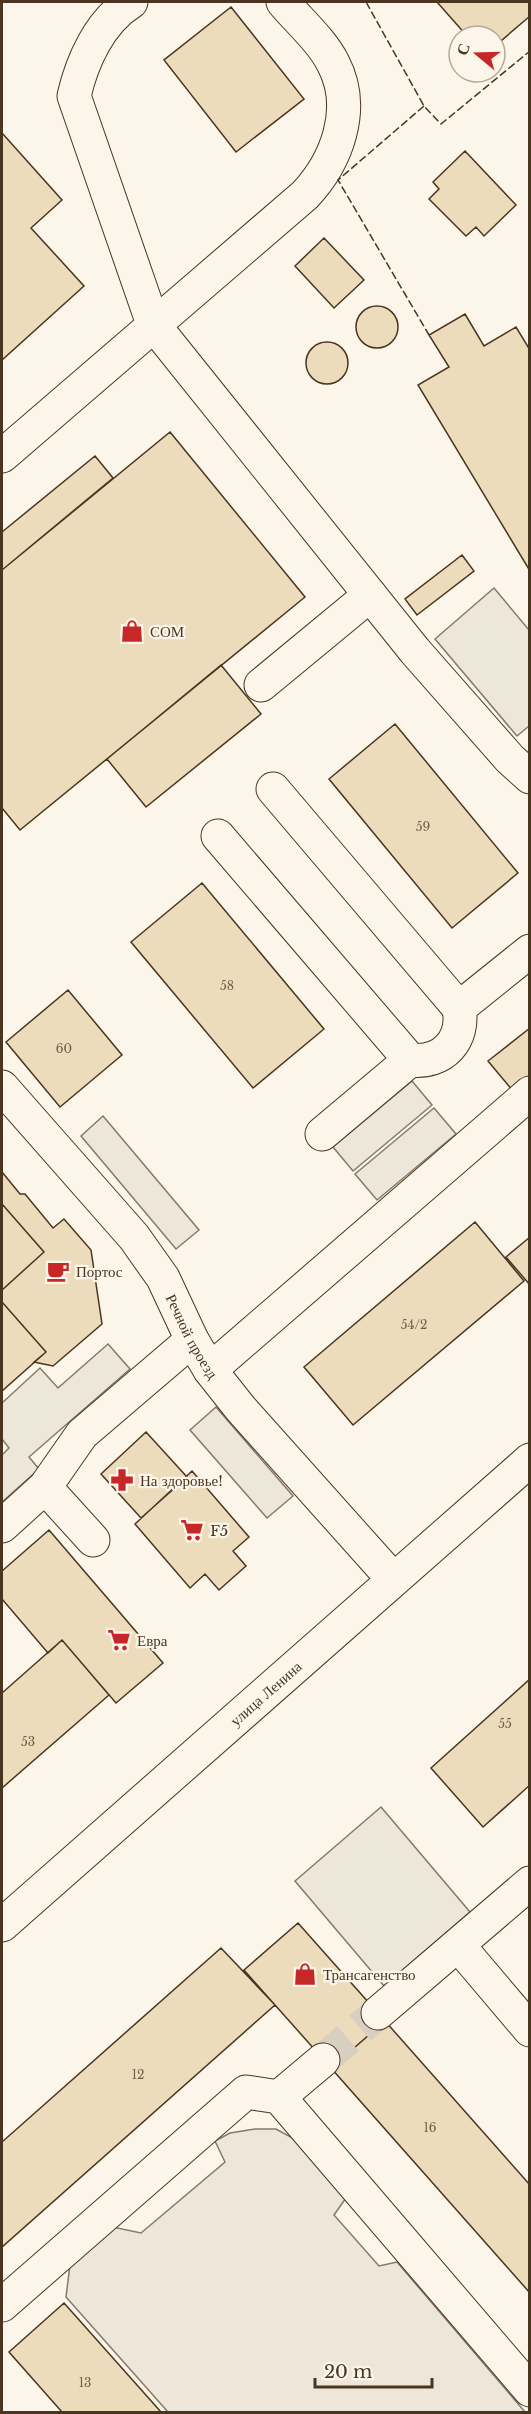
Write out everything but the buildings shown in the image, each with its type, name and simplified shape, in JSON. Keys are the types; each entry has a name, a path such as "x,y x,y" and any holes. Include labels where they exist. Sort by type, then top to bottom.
{"main road":[{"path":"131,2 109,19 80,70 74,96 153,324 370,595 510,759 530,777"},
{"path":"2,456 305,195 321,178 334,154 343,124 341,83 333,62 283,2"},
{"path":"261,685 370,595"},
{"path":"273,789 459,1008 460,1033 446,1052 436,1058 410,1060 322,1134"},
{"path":"218,836 410,1060"},
{"path":"459,1008 530,951"},
{"name":"Речной проезд","path":"2,1087 134,1237 163,1278 192,1340 210,1370 241,1409 393,1578"},
{"path":"210,1370 530,1093"},
{"path":"2,1526 45,1487 82,1434 192,1340"},
{"name":"улица Ленина","path":"2,1925 393,1578 530,1460"},
{"path":"45,1487 93,1540"},
{"path":"378,2013 530,1883"},
{"path":"458,1945 530,2030"},
{"path":"279,2097 323,2060"},
{"path":"2,2305 246,2091 279,2097 530,2390"}],"shaded area":[{"path":"494,588 529,630 529,726 517,736 435,639"},
{"path":"412,1081 432,1105 353,1171 333,1147"},
{"path":"434,1108 456,1134 377,1200 355,1174"},
{"path":"103,1116 199,1230 176,1249 81,1136"},
{"path":"108,1344 130,1369 29,1457 39,1469 2,1502 2,1455 9,1448 2,1439 2,1403 40,1368 58,1388"},
{"path":"216,1407 293,1496 267,1518 190,1430"},
{"path":"381,1807 470,1912 384,1986 295,1881"},
{"path":"255,2129 276,2129 300,2142 348,2195 334,2215 379,2266 397,2262 525,2412 168,2412 66,2297 71,2257 108,2226 141,2233 225,2162 215,2141 230,2133"}],"tunnel":[{"path":"323,2060 378,2013"}],"fence":[{"path":"366,2 424,106 441,124 530,51"},
{"path":"424,106 338,180 429,335"}],"place":[{"name":"СОМ","path":"132,631"},
{"name":"Портос","path":"58,1271"},
{"name":"На здоровье!","path":"122,1480"},
{"name":"F5","path":"192,1530"},
{"name":"Евра","path":"119,1640"},
{"name":"Трансагенство","path":"305,1974"}]}
